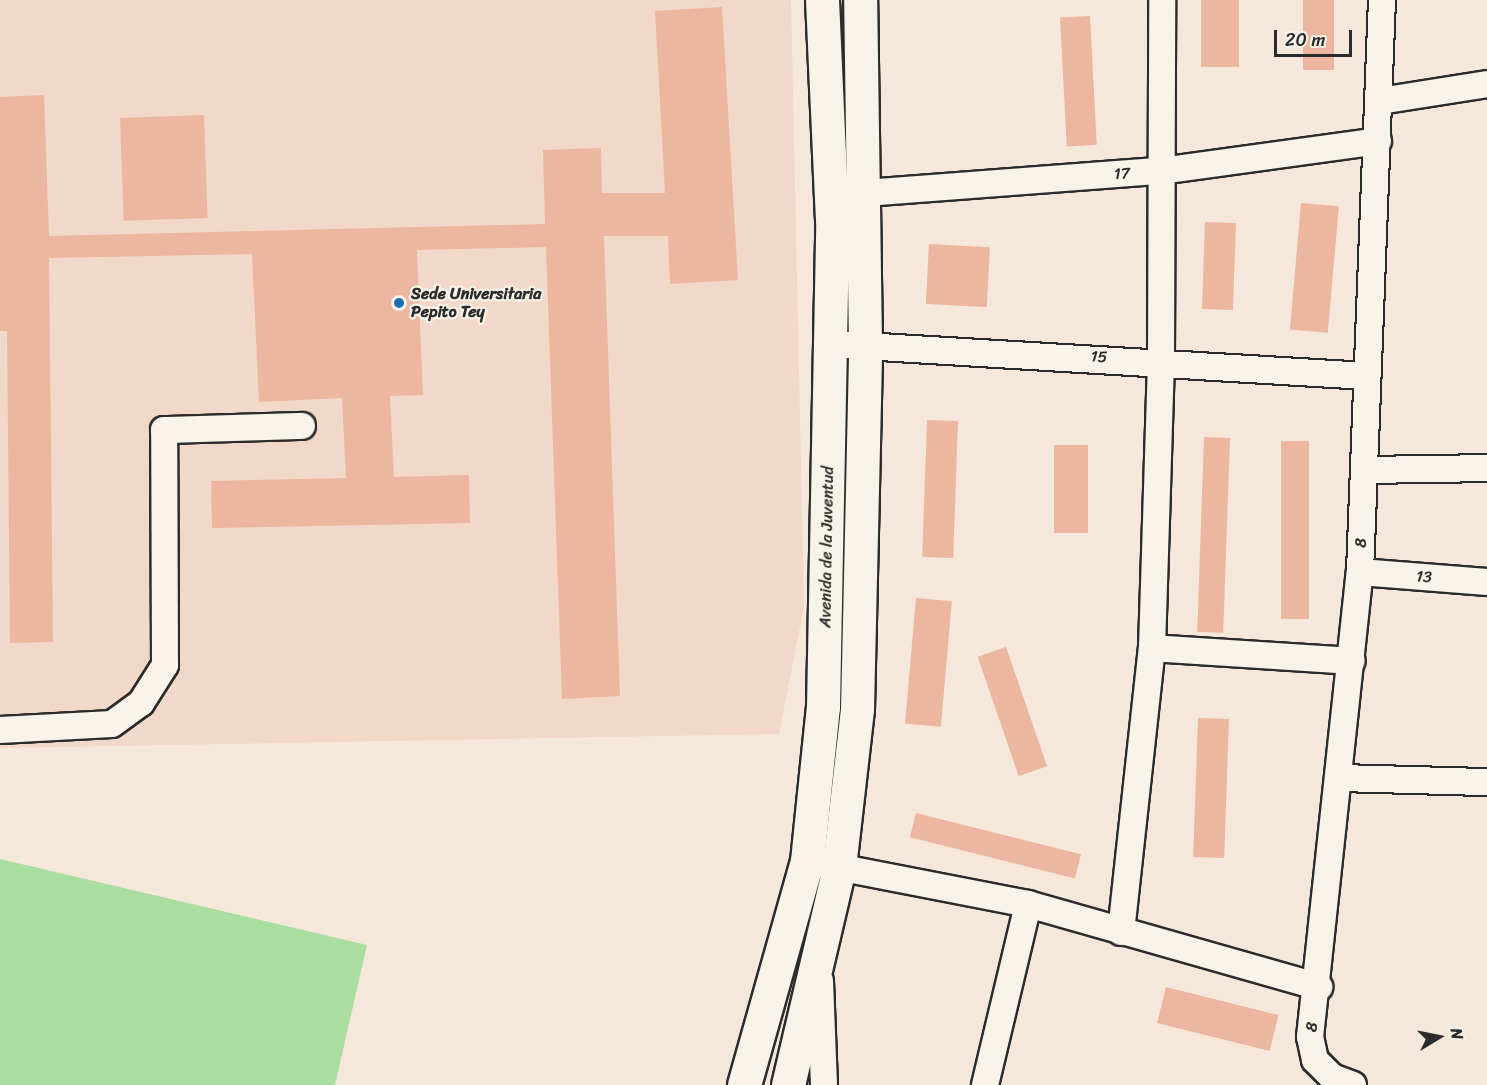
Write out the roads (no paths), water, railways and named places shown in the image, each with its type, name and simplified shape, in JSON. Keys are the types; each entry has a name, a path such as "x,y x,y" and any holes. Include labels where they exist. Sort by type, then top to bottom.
{"main road":[{"name":"Avenida de la Juventud","path":"744,1085 807,861 823,707 831,343 822,0"},
{"name":"Avenida de la Juventud","path":"788,1085 819,965 839,867 858,709 865,346 865,193 860,0"},
{"path":"823,707 858,709"}],"street":[{"path":"1121,932 1152,648 1161,359 1162,0"},
{"name":"8","path":"1343,1081 1315,1060 1310,1037 1319,987 1360,572 1380,101 1382,0"},
{"path":"1380,101 1487,84"},
{"name":"17","path":"865,193 1160,171 1378,141"},
{"name":"15","path":"831,343 1161,359 1367,376"},
{"path":"0,730 112,724 141,703 165,665 164,430 302,426"},
{"path":"1365,470 1487,468"},
{"name":"13","path":"1360,572 1487,582"},
{"path":"1152,648 1352,661"},
{"path":"1340,778 1487,782"},
{"path":"807,861 1028,904 1319,987"},
{"path":"985,1085 1028,904"},
{"path":"819,965 824,1085"}],"place":[{"name":"Sede Universitaria Pepito Tey","path":"399,303"}]}
